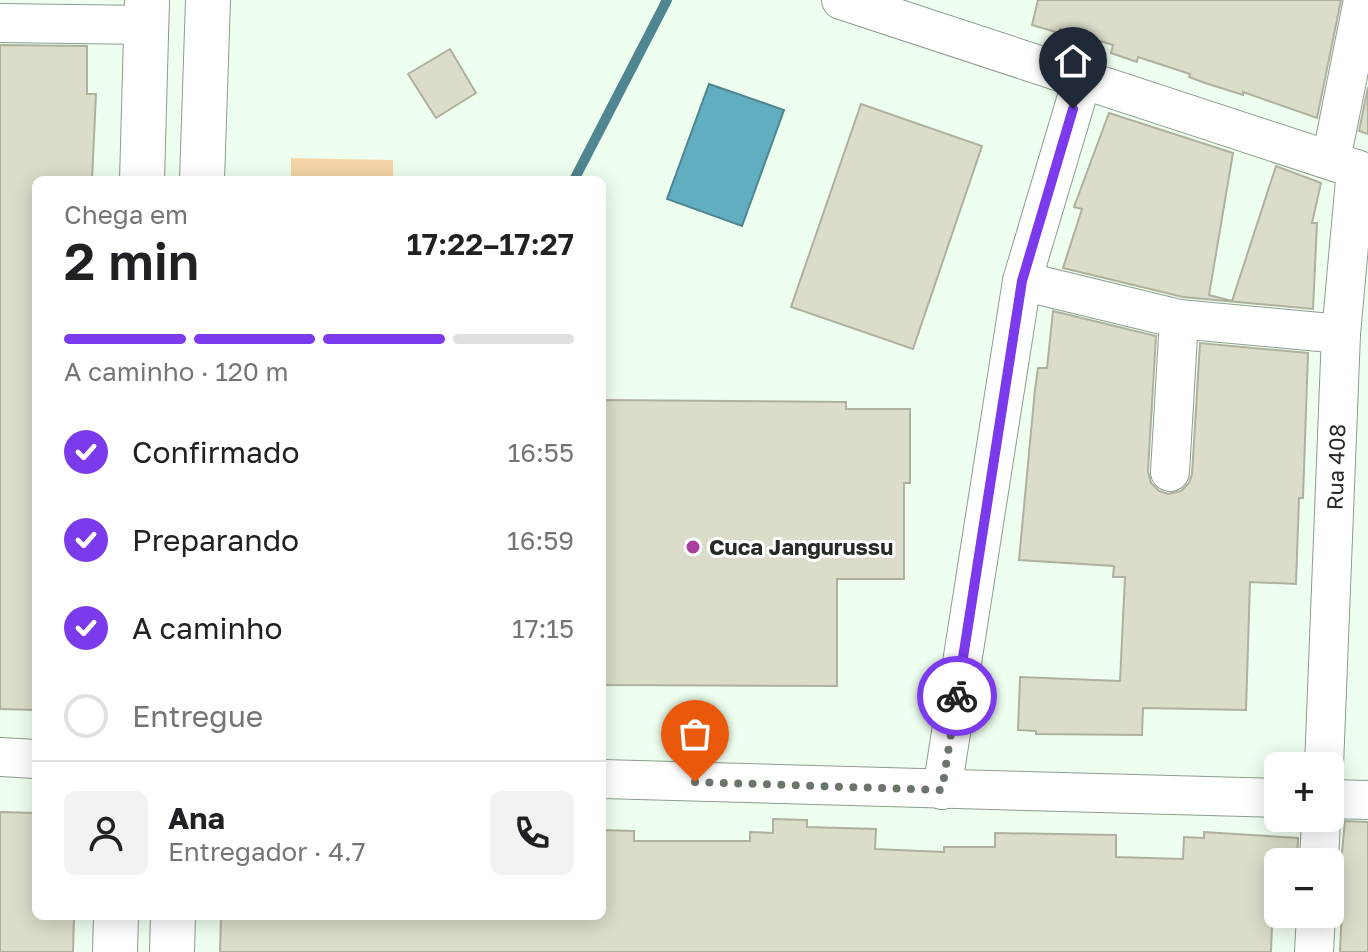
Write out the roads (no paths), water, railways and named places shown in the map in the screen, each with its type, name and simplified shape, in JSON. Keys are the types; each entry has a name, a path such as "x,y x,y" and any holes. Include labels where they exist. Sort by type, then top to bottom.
{"main road":[{"path":"202,176 208,0"},
{"path":"142,176 147,13"},
{"path":"115,952 116,920"},
{"path":"172,952 173,920"}],"street":[{"path":"841,0 1352,167"},
{"name":"Rua 408","path":"1325,752 1341,334 1363,0"},
{"path":"0,23 147,13"},
{"path":"942,790 1022,281 1082,80"},
{"path":"1022,281 1179,319 1341,334"},
{"path":"1170,472 1179,319"},
{"path":"0,757 32,759"},
{"path":"606,779 1264,798"},
{"path":"1344,799 1368,800"},
{"path":"1314,952 1315,928"}],"water":[{"path":"709,84 784,110 742,226 667,199"}],"waterway":[{"path":"576,176 667,0"}],"place":[{"name":"Cuca Jangurussu","path":"693,547"}]}
